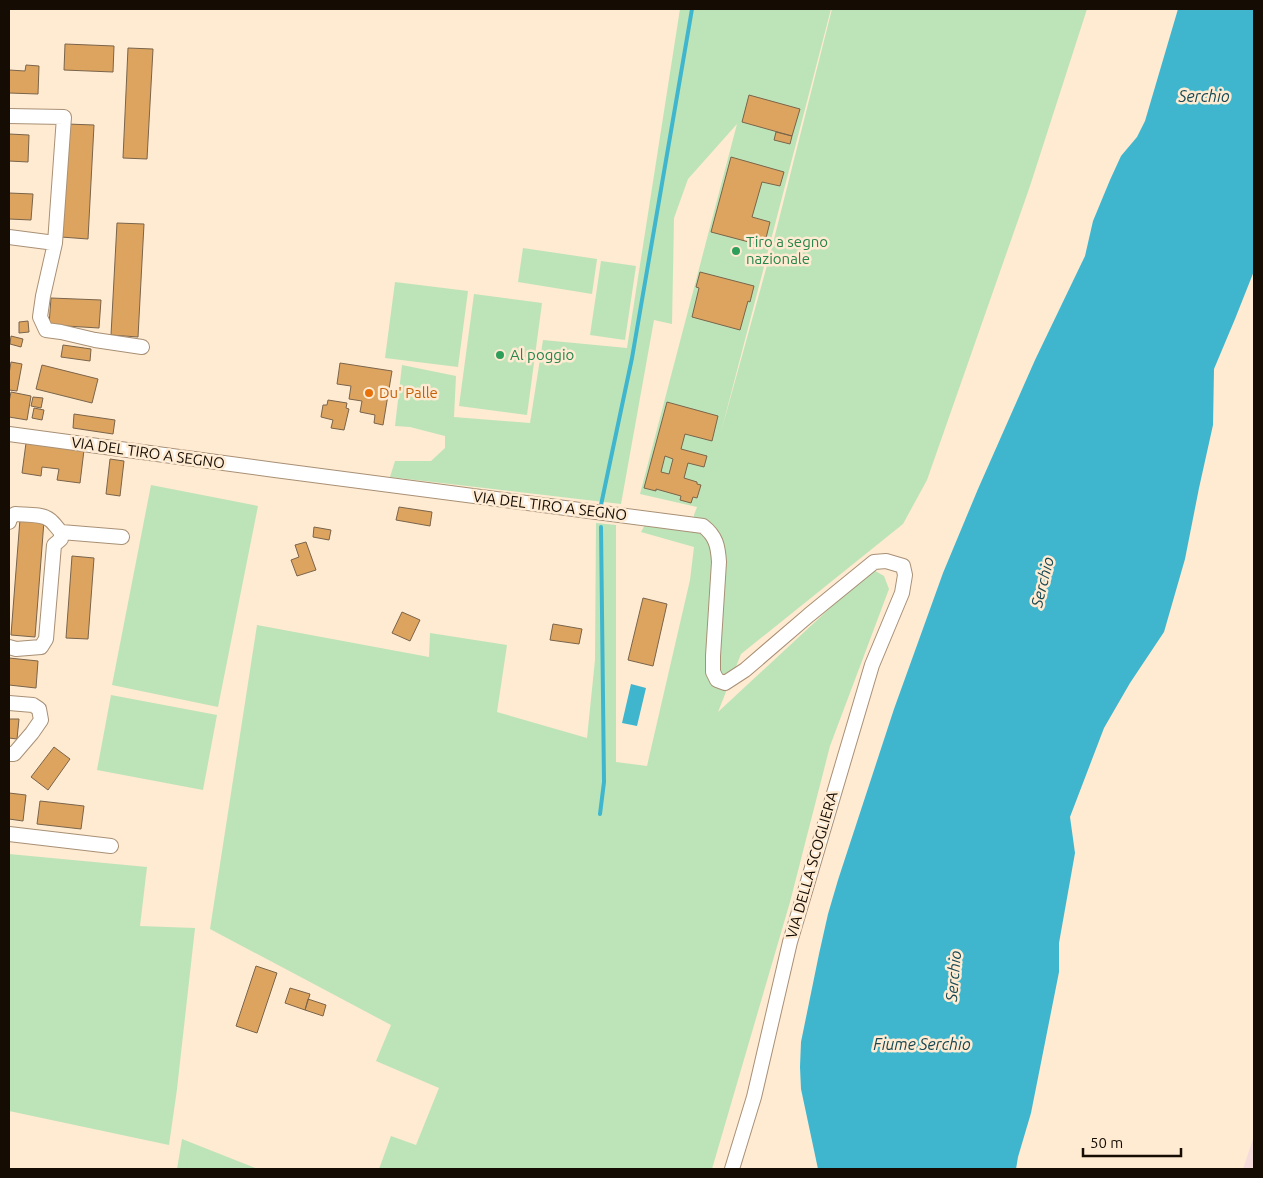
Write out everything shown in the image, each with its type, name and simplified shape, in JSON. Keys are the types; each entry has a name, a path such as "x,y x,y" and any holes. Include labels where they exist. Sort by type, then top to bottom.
{"street":[{"path":"9,116 64,117 55,243 40,317 46,330 142,347"},
{"path":"9,237 55,243"},
{"name":"VIA DEL TIRO A SEGNO","path":"9,434 703,526 711,532 718,548 719,562 713,656 714,672 717,680 725,683 744,670 874,562 886,561 904,566"},
{"path":"9,522 10,518 15,514 45,517 52,521 61,532 122,536"},
{"path":"9,647 16,649 41,647 46,639 54,545 61,539 61,532"},
{"name":"VIA DELLA SCOGLIERA","path":"732,1169 754,1097 790,942 872,665 902,593 905,575 904,566"},
{"path":"9,703 33,705 39,710 41,720 32,733 11,754"},
{"path":"9,834 111,846"}],"shaded area":[{"path":"1254,1136 1254,1169 1243,1169"}],"green space":[{"path":"680,9 831,9 721,432 771,251 832,9 1087,9 1030,186 927,480 903,524 741,654 718,712 872,569 884,576 889,589 830,746 790,902 712,1169 379,1169 391,1136 416,1145 439,1088 376,1061 391,1025 210,929 257,625 429,657 430,633 507,645 497,712 587,738 595,660 596,523 616,525 616,762 647,766 690,580 694,547 641,532 646,523 694,530 694,515 697,507 640,494 737,124 688,179 674,218 672,324 654,320 621,504 390,477 395,461 431,461 445,448 445,436 410,427 395,426 402,365 456,376 454,417 530,423 543,340 627,348"},
{"path":"523,248 597,259 592,294 518,282"},
{"name":"Al poggio","path":"601,261 636,266 625,340 590,335"},
{"path":"395,282 468,291 458,367 385,358"},
{"path":"474,294 542,303 527,415 459,406"},
{"path":"151,485 258,506 218,707 112,685"},
{"path":"111,695 217,715 203,790 97,770"},
{"path":"9,854 147,867 140,926 195,928 169,1145 9,1111"},
{"path":"182,1139 258,1169 177,1169"}],"water":[{"name":"Fiume Serchio","path":"1178,9 1254,9 1254,271 1214,369 1213,425 1185,559 1164,632 1130,683 1104,728 1070,817 1075,853 1059,943 1059,972 1031,1113 1016,1169 818,1169 801,1089 801,1042 828,914 838,880 894,709 943,573 1035,360 1085,256 1093,221 1110,180 1121,156 1137,137 1145,121"},
{"path":"631,684 646,688 637,726 622,723"}],"building":[{"path":"65,44 114,46 113,72 64,70"},
{"path":"128,48 153,49 147,159 123,158"},
{"path":"26,65 39,66 38,94 9,93 9,70 25,71"},
{"path":"749,95 800,109 792,136 742,122"},
{"path":"67,124 94,125 88,239 61,237"},
{"path":"776,132 792,136 790,144 774,140"},
{"path":"9,134 29,135 28,162 9,161"},
{"path":"731,157 784,172 780,186 762,182 752,217 770,222 764,246 711,232"},
{"path":"9,193 33,194 31,220 9,219"},
{"path":"117,223 144,224 138,337 111,335"},
{"path":"700,272 754,286 740,330 692,317 699,288 696,287"},
{"path":"51,298 101,300 99,328 49,325"},
{"path":"28,321 29,332 19,333 19,322"},
{"path":"11,336 23,339 21,347 10,344"},
{"path":"63,345 91,349 90,361 61,357"},
{"path":"11,362 22,364 17,391 9,390"},
{"name":"Du' Palle","path":"340,363 392,371 383,425 374,423 375,415 360,412 362,401 349,399 351,386 337,384"},
{"path":"42,365 98,379 92,403 36,389"},
{"path":"11,392 31,396 27,420 9,417"},
{"path":"33,397 43,398 41,408 31,406"},
{"path":"328,400 347,403 346,408 349,409 344,430 331,428 333,420 321,417 323,405 327,405"},
{"path":"667,402 718,416 712,441 685,434 681,449 707,456 704,467 688,463 684,478 701,485 697,498 693,497 691,503 680,500 681,496 656,489 656,491 644,488","holes":["665,456 673,459 669,474 661,472"]},
{"path":"34,408 44,410 42,420 32,418"},
{"path":"74,414 115,420 113,434 73,428"},
{"path":"26,443 84,450 80,483 57,480 59,469 42,467 41,476 22,473"},
{"path":"110,459 124,461 120,496 106,494"},
{"path":"399,507 432,512 430,526 396,520"},
{"path":"20,519 44,521 35,637 11,635"},
{"path":"314,527 331,530 329,540 313,537"},
{"path":"306,542 316,570 297,576 291,560 299,557 295,545"},
{"path":"72,556 94,558 88,639 66,638"},
{"path":"643,598 667,604 653,666 628,660"},
{"path":"402,612 420,620 410,641 392,633"},
{"path":"553,624 582,629 579,644 550,640"},
{"path":"9,658 38,661 36,688 9,685"},
{"path":"9,719 19,719 17,739 9,738"},
{"path":"54,747 70,759 48,790 31,777"},
{"path":"9,793 26,795 23,821 9,819"},
{"path":"40,801 84,806 81,829 37,824"},
{"path":"256,966 277,973 257,1033 236,1026"},
{"path":"290,988 310,994 305,1010 285,1003"},
{"path":"308,999 326,1005 323,1016 305,1010"}],"waterway":[{"path":"601,505 632,358 692,9"},
{"path":"600,814 604,782 601,527"}],"place":[{"name":"Tiro a segno nazionale","path":"736,251"},
{"name":"Al poggio","path":"500,355"},
{"name":"Du' Palle","path":"369,393"}],"water label":[{"name":"Serchio","path":"1204,96"},
{"name":"Serchio","path":"1042,582"},
{"name":"Serchio","path":"953,976"}]}
